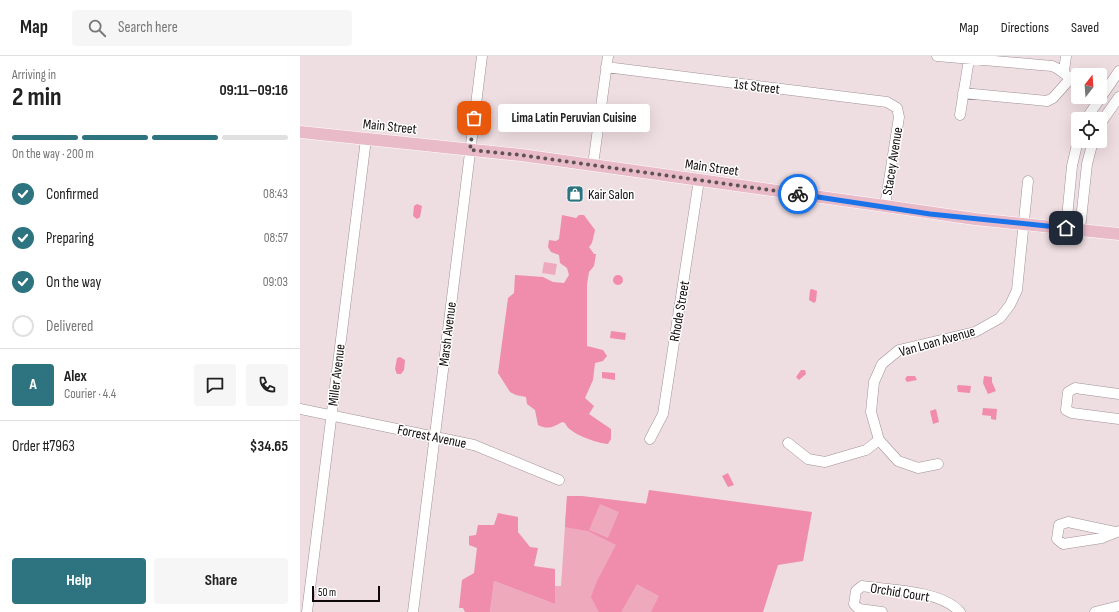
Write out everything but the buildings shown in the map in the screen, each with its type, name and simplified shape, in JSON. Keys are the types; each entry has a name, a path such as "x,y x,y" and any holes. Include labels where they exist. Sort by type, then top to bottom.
{"main road":[{"name":"Main Street","path":"300,132 593,165 885,206 930,214 1119,234"}],"street":[{"name":"Marsh Avenue","path":"413,612 482,56"},
{"path":"593,165 608,56"},
{"path":"937,56 1052,66 1070,78"},
{"path":"1066,56 1070,78"},
{"path":"960,115 969,59"},
{"name":"1st Street","path":"606,67 887,102 896,108 899,116"},
{"path":"1107,86 1119,71"},
{"path":"963,94 1047,101 1052,98 1070,78"},
{"path":"1107,114 1119,97"},
{"path":"1106,104 1111,108"},
{"name":"Stacey Avenue","path":"885,206 899,116"},
{"name":"Miller Avenue","path":"307,612 366,139"},
{"path":"1066,228 1072,166 1076,148"},
{"path":"1080,229 1087,164 1091,148"},
{"name":"Rhode Street","path":"650,439 663,414 699,180"},
{"name":"Van Loan Avenue","path":"938,464 918,468 898,460 879,440 871,412 874,382 882,364 899,350 975,332 1000,318 1010,305 1018,290 1028,181"},
{"path":"1119,394 1075,388 1068,392 1066,410 1072,413 1119,419"},
{"name":"Forrest Avenue","path":"300,409 474,446 559,480"},
{"path":"788,443 808,459 825,462 866,450 879,440"},
{"path":"1068,522 1117,532 1102,538 1063,544 1057,539 1059,525 1068,522"},
{"name":"Orchid Court","path":"882,612 859,609 854,604 856,591 862,586 940,598 953,604 960,612"},
{"path":"1095,612 1119,606"}],"shaded area":[{"path":"417,204 422,206 420,217 417,219 413,216 414,206"},
{"path":"562,215 576,218 579,215 584,215 595,230 592,243 589,247 594,254 596,254 594,266 589,272 587,284 587,346 603,350 607,356 603,361 595,363 593,380 585,398 594,406 589,414 611,429 611,439 608,444 597,442 577,434 562,422 550,427 538,425 535,410 527,404 526,397 510,392 498,373 508,298 514,293 515,275 543,277 553,282 564,283 569,275 567,268 560,263 559,255 551,252 548,247 549,240 556,241 559,239"},
{"path":"544,262 557,264 555,275 542,273"},
{"path":"616,275 620,275 622,276 622,284 616,285 613,282 613,278"},
{"path":"812,289 817,291 816,301 814,303 809,300 810,290"},
{"path":"611,331 626,333 625,340 610,338"},
{"path":"400,357 405,360 404,370 401,374 397,374 395,369 397,358"},
{"path":"801,370 805,370 806,374 799,380 796,377"},
{"path":"602,372 615,373 615,380 602,378"},
{"path":"907,376 915,376 917,380 907,382 905,379"},
{"path":"984,376 992,377 992,382 996,391 988,394 983,383"},
{"path":"958,385 971,386 970,393 958,392"},
{"path":"983,408 997,409 996,420 991,419 991,416 982,415"},
{"path":"936,409 939,422 933,424 930,411"},
{"path":"728,473 734,485 728,487 722,476"},
{"path":"649,490 812,512 803,561 778,565 763,612 651,612 659,596 637,584 621,612 599,612 591,597 597,581 616,545 588,531 565,527 567,496 581,496 646,504","holes":["600,504 619,512 608,538 589,530"]},
{"path":"567,496 581,496 666,506 763,612 490,612 494,581 555,604 555,586 561,586"},
{"path":"498,513 518,517 518,532 530,547 538,548 534,566 555,569 555,604 494,581 490,612 465,612 463,608 459,608 462,580 474,573 477,548 469,545 469,536 476,535 478,525 494,525"}],"way so far":[{"path":"474,118 470,150 521,155 798,194"}],"place":[{"name":"Lima Latin Peruvian Cuisine","path":"474,118"},
{"name":"Kair Salon","path":"575,194"}],"route":[{"path":"798,194 975,220 1066,228"}]}
